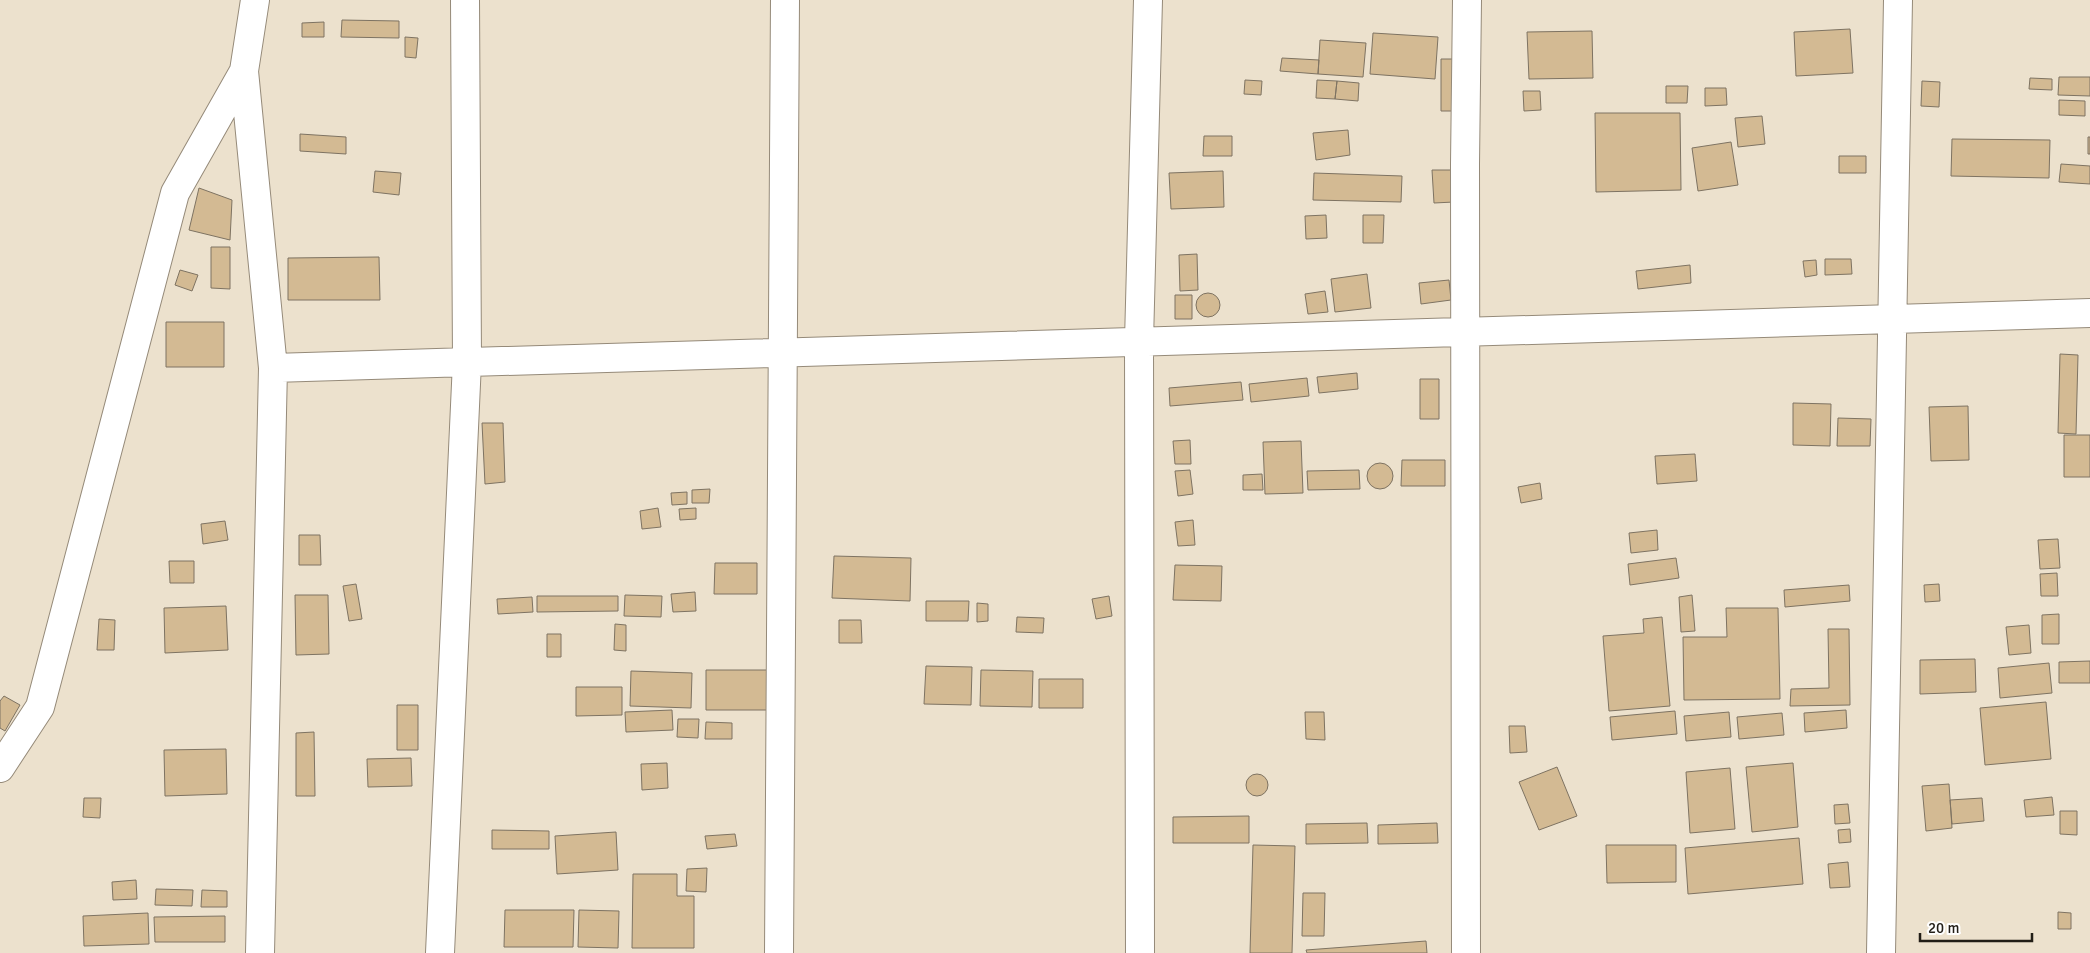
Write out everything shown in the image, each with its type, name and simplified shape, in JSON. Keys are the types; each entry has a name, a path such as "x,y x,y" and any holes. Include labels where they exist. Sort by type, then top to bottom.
{"street":[{"path":"255,0 244,71 273,368 260,953"},
{"path":"440,953 467,362 465,0"},
{"path":"779,953 785,0"},
{"path":"1140,953 1139,342 1148,0"},
{"path":"1466,953 1465,332 1467,0"},
{"path":"1880,953 1898,0"},
{"path":"0,768 40,708 175,193 244,71"},
{"path":"273,368 2090,313"}],"building":[{"path":"342,20 399,21 399,38 341,37"},
{"path":"324,22 324,37 302,37 302,23"},
{"path":"1850,29 1853,73 1796,76 1794,32"},
{"path":"1592,31 1593,78 1529,79 1527,32"},
{"path":"1373,33 1438,37 1435,79 1370,74"},
{"path":"405,37 418,38 416,58 405,57"},
{"path":"1320,40 1366,43 1363,77 1318,74"},
{"path":"1282,58 1319,60 1318,74 1280,71"},
{"path":"1441,59 1458,59 1457,111 1441,111"},
{"path":"2059,77 2090,77 2090,96 2058,95"},
{"path":"2030,78 2052,79 2052,90 2029,89"},
{"path":"1245,80 1262,81 1261,95 1244,94"},
{"path":"1317,80 1337,81 1335,99 1316,98"},
{"path":"1337,81 1359,83 1358,101 1335,99"},
{"path":"1922,81 1940,82 1939,107 1921,106"},
{"path":"1666,86 1688,86 1687,103 1666,103"},
{"path":"1705,88 1726,88 1727,105 1705,106"},
{"path":"1523,91 1540,91 1541,110 1524,111"},
{"path":"2059,100 2085,101 2085,116 2059,115"},
{"path":"1595,113 1680,113 1681,190 1596,192"},
{"path":"1762,116 1765,144 1738,147 1735,118"},
{"path":"1348,130 1350,155 1316,160 1313,133"},
{"path":"300,134 346,137 346,154 300,151"},
{"path":"1204,136 1232,136 1232,156 1203,156"},
{"path":"2088,137 2090,137 2090,154 2088,154"},
{"path":"1952,139 2050,140 2049,178 1951,176"},
{"path":"1731,142 1738,185 1698,191 1692,148"},
{"path":"1839,156 1866,156 1866,173 1839,173"},
{"path":"2061,164 2090,166 2090,184 2059,182"},
{"path":"1432,170 1452,170 1454,202 1434,203"},
{"path":"375,171 401,173 399,195 373,192"},
{"path":"1223,171 1224,207 1171,209 1169,173"},
{"path":"1314,173 1402,176 1401,202 1313,200"},
{"path":"199,188 232,200 230,240 189,230"},
{"path":"1326,215 1327,238 1306,239 1305,216"},
{"path":"1363,215 1384,215 1383,243 1363,243"},
{"path":"211,247 230,247 230,289 211,288"},
{"path":"1197,254 1198,290 1180,291 1179,255"},
{"path":"379,257 380,300 288,300 288,258"},
{"path":"1825,259 1851,259 1852,274 1825,275"},
{"path":"1816,260 1817,275 1805,277 1803,261"},
{"path":"1690,265 1691,283 1638,289 1636,271"},
{"path":"180,270 198,275 192,291 175,285"},
{"path":"1367,274 1371,308 1335,312 1331,279"},
{"path":"1449,280 1451,300 1421,304 1419,283"},
{"path":"1325,291 1328,312 1308,314 1305,294"},
{"path":"1208,293 1213,294 1219,300 1219,310 1213,316 1208,317 1203,316 1197,310 1196,305 1197,300 1203,294"},
{"path":"1175,295 1192,295 1192,319 1175,319"},
{"path":"166,322 224,322 224,367 166,367"},
{"path":"2060,354 2078,355 2076,434 2058,433"},
{"path":"1357,373 1358,389 1319,393 1317,377"},
{"path":"1307,378 1309,396 1251,402 1249,384"},
{"path":"1420,379 1439,379 1439,419 1420,419"},
{"path":"1241,382 1243,400 1170,406 1169,388"},
{"path":"1793,403 1831,404 1830,446 1793,445"},
{"path":"1968,406 1969,460 1931,461 1929,407"},
{"path":"1838,418 1871,419 1870,446 1837,446"},
{"path":"482,423 503,423 505,482 485,484"},
{"path":"2064,435 2090,435 2090,477 2064,477"},
{"path":"1190,440 1191,464 1175,464 1173,441"},
{"path":"1301,441 1303,493 1265,494 1263,442"},
{"path":"1695,454 1697,481 1657,484 1655,456"},
{"path":"1402,460 1445,460 1445,486 1401,486"},
{"path":"1380,463 1389,467 1393,476 1389,485 1380,489 1371,485 1367,476 1371,467"},
{"path":"1190,470 1193,494 1178,496 1175,471"},
{"path":"1359,470 1360,489 1308,490 1307,471"},
{"path":"1262,474 1263,490 1243,490 1243,475"},
{"path":"1540,483 1542,499 1521,503 1518,487"},
{"path":"710,489 709,503 692,503 692,490"},
{"path":"687,492 687,504 672,505 671,493"},
{"path":"658,508 661,527 642,529 640,511"},
{"path":"696,508 696,519 680,520 679,509"},
{"path":"1193,520 1195,545 1178,546 1175,522"},
{"path":"225,521 228,540 203,544 201,524"},
{"path":"1657,530 1658,550 1631,553 1629,533"},
{"path":"299,535 320,535 321,565 299,565"},
{"path":"2058,539 2060,568 2040,569 2038,540"},
{"path":"834,556 911,558 910,601 832,598"},
{"path":"1676,558 1679,578 1630,585 1628,564"},
{"path":"169,561 194,561 194,583 170,583"},
{"path":"715,563 757,563 757,594 714,594"},
{"path":"1175,565 1222,566 1221,601 1173,600"},
{"path":"2057,573 2058,596 2041,596 2040,574"},
{"path":"356,584 362,619 349,621 343,586"},
{"path":"1939,584 1940,601 1925,602 1924,585"},
{"path":"1849,585 1850,601 1785,607 1784,590"},
{"path":"695,592 696,611 673,612 671,594"},
{"path":"295,595 328,595 329,654 296,655"},
{"path":"625,595 662,596 661,617 624,616"},
{"path":"1692,595 1695,631 1681,632 1679,597"},
{"path":"537,596 618,596 618,611 537,612"},
{"path":"1109,596 1112,616 1096,619 1092,599"},
{"path":"532,597 533,612 498,614 497,599"},
{"path":"926,601 969,601 968,621 926,621"},
{"path":"977,603 988,604 988,621 977,622"},
{"path":"226,606 228,650 165,653 164,608"},
{"path":"1726,608 1778,608 1780,699 1684,700 1683,637 1727,637"},
{"path":"2059,614 2059,644 2042,644 2042,615"},
{"path":"1017,617 1044,618 1043,633 1016,632"},
{"path":"1662,617 1670,706 1609,711 1603,636 1644,633 1643,619"},
{"path":"99,619 115,620 114,650 97,650"},
{"path":"839,620 861,620 862,643 839,643"},
{"path":"615,624 626,625 626,651 614,650"},
{"path":"2029,625 2031,653 2009,655 2006,627"},
{"path":"1828,629 1849,629 1850,705 1790,706 1791,689 1829,688"},
{"path":"547,634 561,634 561,657 547,657"},
{"path":"1975,659 1976,692 1920,694 1920,660"},
{"path":"2090,661 2090,683 2059,683 2059,662"},
{"path":"2049,663 2052,693 2000,698 1998,668"},
{"path":"926,666 972,667 971,705 924,704"},
{"path":"706,670 774,670 774,710 706,710"},
{"path":"981,670 1033,671 1032,707 980,706"},
{"path":"631,671 692,673 691,708 630,706"},
{"path":"1039,679 1083,679 1083,708 1039,708"},
{"path":"576,687 622,687 622,715 576,716"},
{"path":"4,696 20,705 5,731 0,728 0,701"},
{"path":"2046,702 2051,759 1985,765 1980,708"},
{"path":"397,705 418,705 418,750 397,750"},
{"path":"672,710 673,730 626,732 625,712"},
{"path":"1846,710 1847,728 1805,732 1804,713"},
{"path":"1675,711 1677,734 1612,740 1610,717"},
{"path":"1305,712 1324,712 1325,740 1306,739"},
{"path":"1729,712 1731,737 1686,741 1684,716"},
{"path":"1782,713 1784,735 1739,739 1737,717"},
{"path":"678,719 699,719 698,738 677,737"},
{"path":"706,722 732,723 732,739 705,739"},
{"path":"1509,726 1525,726 1527,752 1510,753"},
{"path":"314,732 315,796 296,796 296,733"},
{"path":"226,749 227,794 165,796 164,750"},
{"path":"411,758 412,786 368,787 367,759"},
{"path":"667,763 668,788 642,790 641,764"},
{"path":"1793,763 1798,827 1752,832 1746,767"},
{"path":"1557,767 1577,816 1539,830 1519,782"},
{"path":"1730,768 1735,829 1690,833 1686,772"},
{"path":"1253,774 1261,774 1268,781 1268,789 1261,796 1253,796 1246,789 1246,781"},
{"path":"1949,784 1952,828 1926,831 1922,786"},
{"path":"2052,797 2054,815 2026,817 2024,800"},
{"path":"84,798 101,798 100,818 83,817"},
{"path":"1982,798 1984,821 1952,824 1950,800"},
{"path":"1848,804 1850,823 1835,824 1834,805"},
{"path":"2060,811 2077,811 2077,835 2060,834"},
{"path":"1249,816 1249,843 1173,843 1173,817"},
{"path":"1367,823 1368,843 1306,844 1306,824"},
{"path":"1437,823 1438,843 1378,844 1378,825"},
{"path":"1850,829 1851,842 1839,843 1838,830"},
{"path":"492,830 549,831 549,849 492,849"},
{"path":"616,832 618,870 557,874 555,836"},
{"path":"735,834 737,846 707,849 705,836"},
{"path":"1799,838 1803,884 1688,894 1685,848"},
{"path":"1253,845 1295,846 1292,953 1250,953"},
{"path":"1606,845 1676,845 1676,882 1607,883"},
{"path":"1848,862 1850,887 1830,888 1828,864"},
{"path":"707,868 706,892 686,891 687,869"},
{"path":"633,874 677,874 677,896 694,896 694,948 632,948"},
{"path":"136,880 137,899 113,900 112,882"},
{"path":"156,889 193,890 192,906 155,905"},
{"path":"202,890 227,891 227,907 201,907"},
{"path":"1303,893 1325,893 1324,936 1302,936"},
{"path":"505,910 574,910 573,947 504,947"},
{"path":"579,910 619,911 618,948 578,947"},
{"path":"2058,912 2071,913 2071,929 2058,929"},
{"path":"148,913 149,944 84,946 83,916"},
{"path":"225,916 225,942 155,942 154,917"},
{"path":"1426,941 1427,953 1307,953 1306,950"}]}
